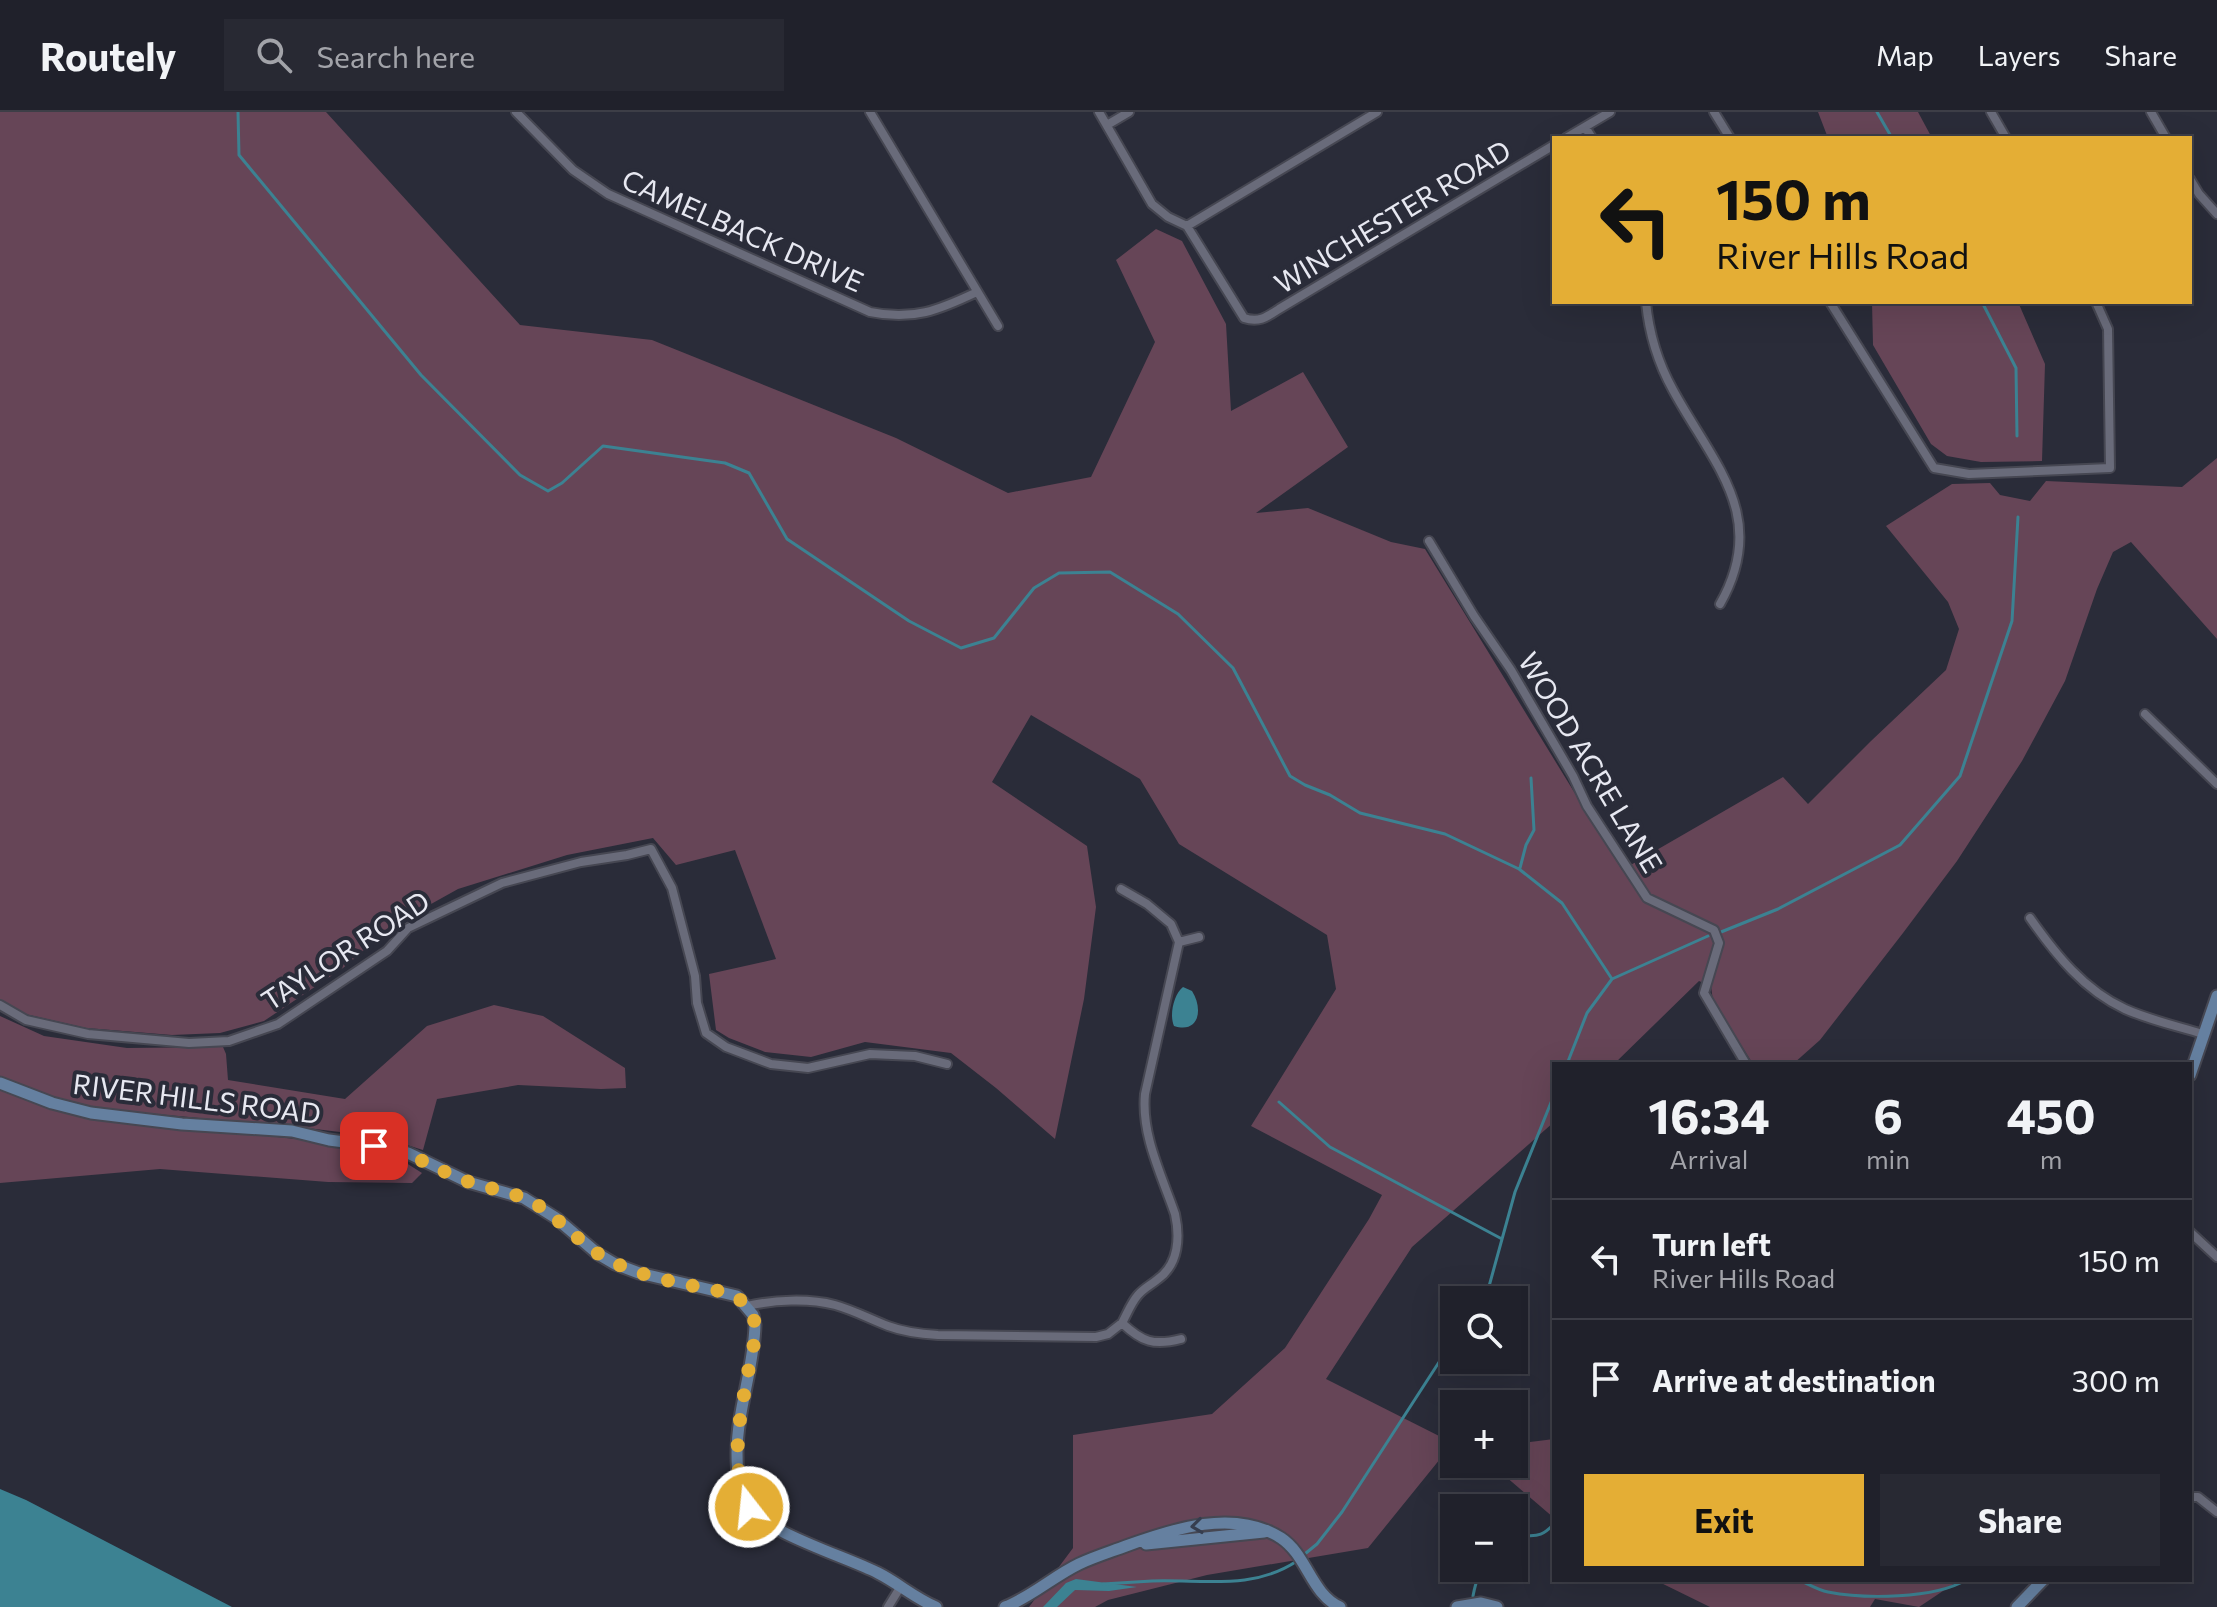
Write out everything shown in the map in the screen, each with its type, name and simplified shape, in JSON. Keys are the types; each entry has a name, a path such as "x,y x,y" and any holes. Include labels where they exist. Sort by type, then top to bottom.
{"street":[{"name":"CAMELBACK DRIVE","path":"516,112 573,170 608,194 870,312 899,316 928,313 977,292"},
{"path":"870,112 998,326"},
{"path":"1099,112 1152,204 1168,217 1187,226 1377,112"},
{"path":"1107,125 1129,112"},
{"path":"1569,136 1610,112"},
{"path":"1714,112 1729,136"},
{"path":"1991,112 2005,136"},
{"path":"2151,112 2165,136"},
{"path":"1585,127 1591,136"},
{"name":"WINCHESTER ROAD","path":"1187,226 1244,318 1261,320 1552,146"},
{"path":"2192,182 2217,214"},
{"path":"1646,304 1652,338 1664,371 1724,473 1737,508 1739,552 1733,577 1720,604"},
{"path":"1831,304 1934,468 1969,474 2110,468 2108,329 2097,304"},
{"name":"WOOD ACRE LANE","path":"1429,541 1511,670 1573,776 1587,806 1647,898 1714,930 1719,943 1704,993 1745,1062"},
{"path":"2145,714 2217,784"},
{"name":"TAYLOR ROAD","path":"0,1005 26,1020 88,1034 189,1043 229,1041 278,1024 387,951 408,928 502,883 581,862 651,849 672,888 706,1033 726,1047 771,1064 808,1068 870,1054 915,1056 947,1064"},
{"path":"936,1607 878,1572 777,1529 749,1507 738,1476 737,1449 755,1336 753,1315 747,1306 764,1302 823,1302 890,1326 938,1335 1096,1337 1108,1334 1122,1323 1137,1296 1168,1269 1176,1252 1175,1214 1149,1136 1144,1111 1145,1094 1179,942 1171,924 1147,904 1121,889"},
{"path":"2030,918 2052,950 2093,991 2127,1010 2203,1034"},
{"path":"1179,942 1199,937"},
{"path":"2192,1069 2217,996"},
{"name":"RIVER HILLS ROAD","path":"0,1083 52,1103 91,1113 182,1124 292,1131 408,1153 468,1182 524,1198 556,1218 598,1254 615,1264 639,1273 729,1293 747,1306"},
{"path":"2192,1234 2217,1257"},
{"path":"1122,1323 1134,1335 1151,1342 1181,1339"},
{"path":"2192,1497 2198,1497 2217,1512"},
{"path":"1005,1607 1082,1563 1126,1546 1270,1532 1296,1552 1331,1605"},
{"path":"2017,1607 2041,1582"},
{"path":"888,1607 901,1586"},
{"path":"1457,1607 1481,1603 1497,1607"}],"shaded area":[{"path":"0,112 326,112 520,325 652,340 896,438 1008,493 1091,477 1155,342 1116,260 1156,229 1182,241 1226,324 1231,411 1303,372 1348,447 1256,513 1308,508 1391,542 1425,549 1622,870 1783,777 1808,804 1946,670 1959,629 1948,602 1886,526 1952,484 1990,483 2000,495 2030,501 2046,481 2182,487 2217,458 2217,639 2131,542 2113,552 2065,681 2022,761 1957,861 1820,1040 1795,1062 1752,1062 1713,1001 1711,986 1699,981 1616,1062 1552,1062 1552,1124 1412,1247 1326,1379 1440,1436 1440,1459 1368,1548 1207,1575 1108,1600 1095,1607 1029,1607 1073,1548 1073,1435 1212,1414 1285,1348 1382,1195 1251,1126 1336,989 1327,935 1179,844 1140,779 1031,715 992,782 1087,846 1096,907 1084,999 1055,1139 951,1053 865,1042 811,1057 765,1052 716,1030 709,974 776,959 735,850 676,865 653,838 567,855 458,889 397,923 343,968 264,1021 220,1033 172,1035 86,1028 25,1014 0,1000"},
{"path":"1818,112 1918,112 1931,136 1827,136"},
{"path":"1872,304 2019,304 2045,364 2042,461 1981,462 1947,456 1931,444 1873,345"},
{"path":"494,1005 543,1016 625,1068 626,1088 518,1085 437,1099 423,1150 381,1137 102,1109 44,1094 0,1077 0,1016 44,1036 127,1048 223,1047 228,1080 345,1099 427,1026"},
{"path":"0,1089 72,1115 296,1139 392,1154 422,1173 412,1183 328,1182 160,1169 0,1183"},
{"path":"1552,1439 1552,1516 1507,1478 1528,1478 1528,1442"},
{"path":"1659,1582 1955,1582 1919,1607 1875,1599 1870,1607 1710,1607"}],"water":[{"path":"1183,987 1192,991 1197,1018 1189,1026 1174,1026 1172,1011"},
{"path":"0,1489 26,1500 232,1607 0,1607"},
{"path":"1076,1579 1137,1587 1109,1591 1075,1590 1057,1607 1043,1607 1066,1583"}],"waterway":[{"path":"238,112 239,155 421,375 520,475 548,491 562,483 603,446 725,463 749,473 787,539 909,621 961,648 994,638 1034,588 1059,573 1110,572 1178,614 1233,668 1290,776 1360,813 1445,834 1519,869 1562,903 1612,979"},
{"path":"1877,112 1891,136"},
{"path":"1983,304 2016,368 2017,436"},
{"path":"1721,932 1778,909 1900,845 1960,776 2012,621 2018,517"},
{"path":"1520,868 1534,830 1531,778"},
{"path":"1568,1062 1587,1013 1612,979 1708,936"},
{"path":"1489,1286 1515,1192 1552,1100"},
{"path":"1279,1102 1330,1147 1502,1239"},
{"path":"1306,1553 1342,1512 1440,1361"},
{"path":"1528,1536 1538,1535 1552,1526"},
{"path":"1103,1584 1245,1580 1280,1570 1297,1561"},
{"path":"1473,1596 1477,1582"},
{"path":"1804,1582 1828,1592 1860,1596 1918,1594 1961,1582"}],"route":[{"path":"374,1146 408,1153 468,1182 524,1198 556,1218 580,1241 615,1264 639,1273 737,1296 753,1315 755,1325 737,1449 738,1476 749,1507"}]}
